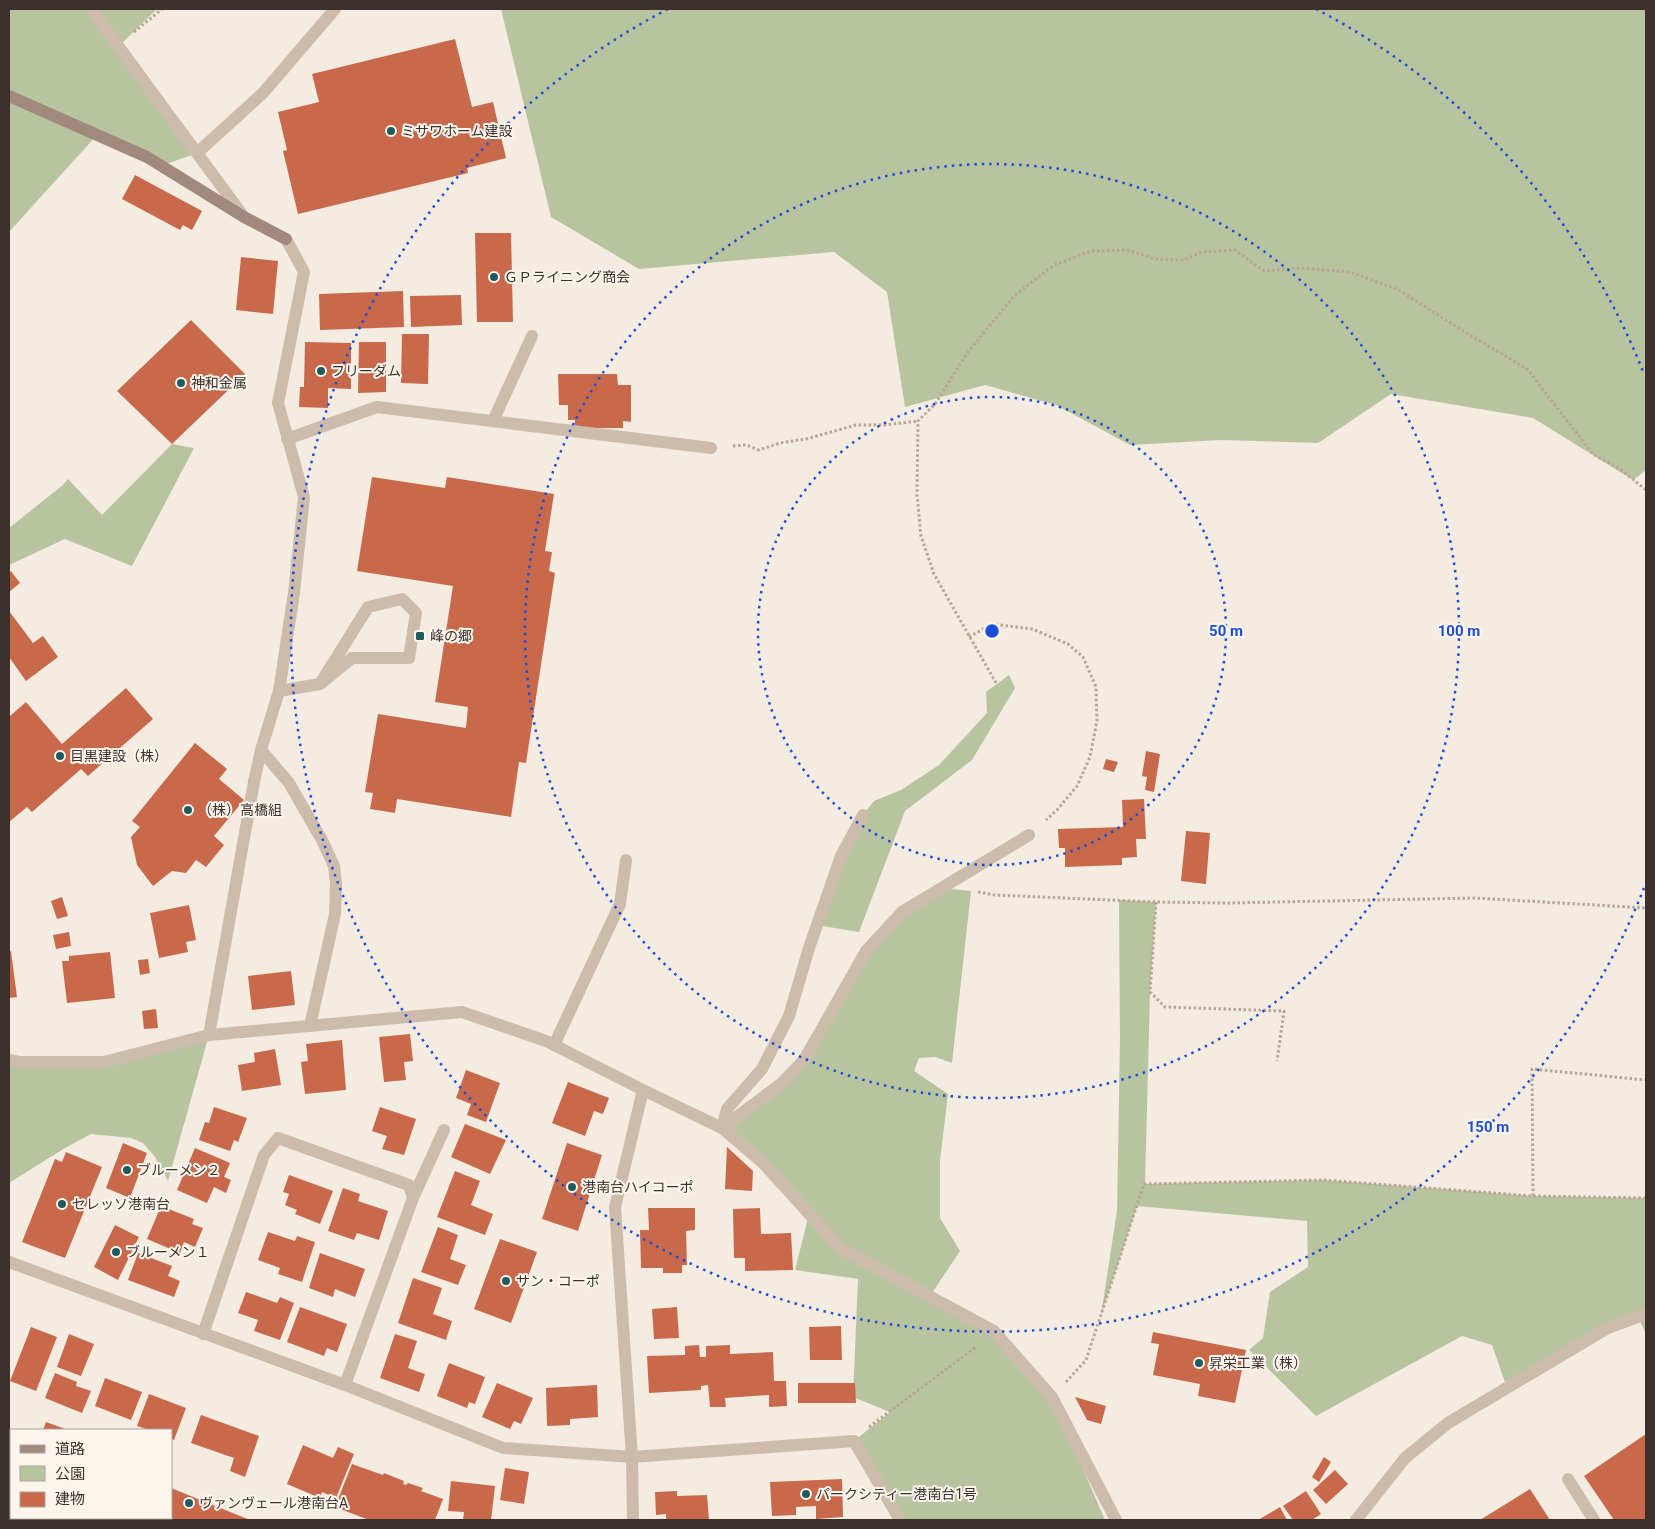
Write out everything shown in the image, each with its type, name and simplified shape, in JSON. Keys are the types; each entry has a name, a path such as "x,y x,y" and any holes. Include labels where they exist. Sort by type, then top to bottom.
{"street":[{"path":"91,9 244,217"},
{"path":"197,153 263,93 335,9"},
{"path":"9,96 147,157 244,217 286,238 304,272 278,403 304,497 294,593 279,692 254,782 208,1035"},
{"path":"493,422 532,336"},
{"path":"287,439 377,407 711,448"},
{"path":"279,692 320,684 352,658 409,658 416,613 402,598 368,607 320,684"},
{"path":"262,750 289,783 322,840 334,866 336,883 335,914 310,1026"},
{"path":"722,1128 727,1109 762,1069 790,1016 809,948 841,856 863,815"},
{"path":"722,1128 782,1083 804,1060 866,951 905,910 1029,835"},
{"path":"554,1045 620,904 626,860"},
{"path":"9,1060 19,1062 104,1062 208,1035 462,1012 546,1041 722,1128 764,1164 840,1248 994,1331 1052,1397 1116,1520"},
{"path":"633,1520 632,1457 615,1207 643,1090"},
{"path":"345,1385 413,1198 444,1130"},
{"path":"203,1334 264,1155 278,1138 410,1185 413,1198"},
{"path":"9,1262 345,1385 503,1448 632,1457 854,1441 900,1520"},
{"path":"1356,1520 1405,1458 1448,1423 1606,1329 1646,1314"},
{"path":"1568,1479 1594,1520"}],"path":[{"path":"118,46 162,9"},
{"path":"711,448 746,445 759,450 780,443 806,439 856,425 884,425 918,421 934,404 968,352 1014,296 1054,265 1091,251 1128,250 1155,259 1183,260 1202,252 1235,250 1264,271 1302,268 1350,272 1399,290 1527,369 1593,454 1620,469 1646,490"},
{"path":"918,421 917,495 921,536 934,574 996,684"},
{"path":"968,637 992,624 1032,629 1068,644 1083,657 1096,686 1098,721 1090,757 1077,786 1057,810 1029,835"},
{"path":"941,888 995,895 1156,902 1228,903 1475,898 1646,908"},
{"path":"1156,902 1150,992 1165,1007 1284,1011 1277,1061"},
{"path":"1533,1196 1532,1069 1646,1080"},
{"path":"1052,1397 1086,1360 1144,1184 1323,1180 1533,1196 1646,1198"},
{"path":"866,1429 983,1342"}],"green space":[{"path":"9,9 157,9 119,46 197,153 161,166 97,135 9,232"},
{"path":"501,9 1646,9 1646,470 1633,480 1533,418 1391,394 1318,443 1221,440 1130,445 1056,405 985,385 905,407 887,292 834,252 639,269 551,217"},
{"path":"172,444 194,448 132,566 65,539 9,565 9,528 68,479 102,515"},
{"path":"1009,675 1015,688 972,760 905,811 859,932 817,925 863,815 874,801 901,790 939,765 987,713 986,692"},
{"path":"941,888 971,891 952,1063 935,1057 919,1058 914,1071 948,1094 940,1160 940,1218 960,1251 930,1296 994,1331 1052,1397 1105,1520 900,1520 854,1441 890,1412 853,1397 858,1279 795,1270 809,1214 722,1128 782,1083 866,951 905,910"},
{"path":"1119,900 1156,902 1150,992 1145,1184 1323,1180 1533,1196 1646,1198 1646,1334 1638,1317 1507,1388 1492,1345 1462,1336 1316,1416 1249,1350 1263,1338 1270,1292 1308,1267 1307,1221 1137,1206 1101,1315 1117,1211 1120,1040"},
{"path":"209,1035 168,1181 155,1157 143,1143 131,1138 91,1134 9,1183 9,1060 104,1062"}],"building":[{"name":"ミサワホーム建設","path":"455,39 472,107 493,102 506,158 467,168 468,173 298,214 283,151 287,150 278,112 319,102 312,74"},
{"path":"135,175 202,211 192,230 183,225 180,230 122,199"},
{"name":"ＧＰライニング商会","path":"475,233 511,233 513,322 477,322"},
{"path":"241,257 278,261 273,314 236,310"},
{"path":"403,291 404,327 320,330 319,294"},
{"path":"461,295 462,325 411,327 410,296"},
{"name":"神和金属","path":"191,320 245,374 172,444 117,391"},
{"path":"402,334 429,334 428,384 401,383"},
{"path":"305,342 351,343 351,389 328,388 328,408 299,407 300,387 304,387"},
{"path":"359,342 386,342 386,392 358,393"},
{"path":"558,374 617,374 618,385 631,385 631,422 623,421 623,428 575,428 575,420 568,420 568,405 559,405"},
{"path":"372,477 445,488 447,477 554,494 545,551 552,552 549,571 555,573 526,763 519,762 511,817 397,799 395,813 370,809 373,793 365,792 378,714 466,728 468,707 435,702 453,586 357,571"},
{"path":"11,571 20,583 9,592 9,573"},
{"path":"9,611 33,643 43,636 58,657 26,681 9,657"},
{"name":"目黒建設（株）","path":"126,688 153,719 88,776 81,769 32,812 27,807 9,822 9,717 26,702 62,744"},
{"name":"（株）高橋組","path":"195,743 227,769 219,779 244,800 214,836 224,845 206,867 196,860 186,873 172,871 153,886 137,865 131,837 140,827 132,821"},
{"path":"1146,751 1160,754 1154,792 1145,790 1147,777 1142,776"},
{"path":"1106,759 1118,762 1114,772 1103,769"},
{"path":"1144,799 1146,839 1136,839 1137,857 1122,858 1122,865 1065,867 1065,848 1059,848 1058,829 1123,827 1122,800"},
{"path":"1186,831 1210,833 1206,884 1181,881"},
{"path":"62,897 68,916 57,919 51,901"},
{"path":"189,905 196,940 186,942 188,952 159,958 150,913"},
{"path":"69,932 71,946 56,949 53,935"},
{"path":"11,951 17,997 9,998 9,952"},
{"path":"110,952 115,998 67,1003 62,961 69,961 69,956"},
{"path":"148,959 150,973 140,975 138,960"},
{"path":"291,971 295,1005 252,1010 248,976"},
{"path":"156,1009 158,1028 144,1029 142,1011"},
{"path":"410,1034 413,1061 404,1062 406,1080 384,1082 379,1037"},
{"path":"342,1040 346,1090 305,1094 301,1062 308,1061 306,1044"},
{"path":"275,1049 281,1085 242,1091 238,1065 255,1062 254,1053"},
{"path":"466,1070 500,1083 486,1122 467,1115 471,1104 456,1098"},
{"path":"568,1082 609,1098 603,1114 594,1111 585,1136 552,1123"},
{"path":"214,1107 247,1118 238,1142 234,1140 230,1151 199,1140 205,1122 209,1123"},
{"path":"380,1107 416,1119 404,1155 382,1149 387,1136 372,1131"},
{"path":"465,1124 506,1140 490,1174 451,1157"},
{"name":"ブルーメン２","path":"123,1143 147,1153 130,1198 106,1188"},
{"name":"港南台ハイコーポ","path":"567,1143 602,1155 578,1231 542,1219"},
{"path":"727,1147 753,1171 752,1191 725,1189"},
{"path":"195,1148 230,1163 224,1177 231,1180 226,1193 214,1187 207,1203 177,1190"},
{"name":"セレッソ港南台","path":"66,1152 102,1167 65,1258 22,1242 55,1159 62,1162"},
{"path":"455,1171 480,1181 471,1205 493,1214 485,1235 437,1217"},
{"path":"289,1175 333,1191 320,1224 295,1214 297,1210 285,1205 289,1194 283,1192"},
{"path":"343,1188 360,1194 358,1201 388,1211 379,1240 357,1233 354,1240 328,1231"},
{"path":"161,1206 194,1219 192,1224 203,1228 195,1247 184,1242 180,1253 147,1239"},
{"path":"648,1208 695,1208 695,1230 686,1231 687,1265 682,1265 682,1273 663,1273 663,1268 641,1268 640,1230 649,1230"},
{"path":"760,1208 761,1234 791,1233 793,1270 745,1271 745,1258 734,1258 733,1209"},
{"name":"ブルーメン１","path":"115,1225 139,1237 118,1280 94,1267"},
{"path":"438,1227 458,1235 450,1259 466,1265 458,1285 421,1272"},
{"path":"268,1232 295,1241 297,1236 315,1242 302,1282 278,1274 280,1268 258,1260"},
{"name":"サン・コーポ","path":"500,1239 537,1252 511,1323 474,1309"},
{"path":"138,1253 172,1266 168,1276 180,1281 174,1297 128,1280"},
{"path":"320,1253 365,1269 355,1297 335,1289 333,1297 309,1288"},
{"path":"413,1278 442,1288 433,1314 452,1321 446,1340 398,1323"},
{"path":"246,1292 277,1303 280,1297 294,1303 280,1340 254,1331 258,1320 238,1313"},
{"path":"300,1307 347,1324 337,1352 327,1348 324,1356 287,1342"},
{"path":"677,1307 679,1338 654,1339 652,1309"},
{"path":"841,1326 842,1360 810,1360 809,1327"},
{"path":"31,1327 57,1337 36,1391 10,1381"},
{"name":"昇栄工業（株）","path":"1153,1332 1246,1350 1235,1403 1198,1396 1200,1384 1153,1375 1159,1344 1151,1343"},
{"path":"69,1334 94,1344 81,1376 57,1367"},
{"path":"395,1334 417,1341 408,1368 425,1374 419,1392 380,1378"},
{"path":"699,1345 700,1357 706,1357 706,1346 730,1345 730,1354 773,1352 774,1381 786,1381 787,1406 769,1407 769,1395 725,1398 726,1407 710,1407 708,1385 701,1386 701,1390 649,1393 647,1356 685,1355 685,1346"},
{"path":"449,1363 485,1377 475,1404 469,1402 467,1408 437,1396"},
{"path":"55,1373 77,1382 76,1386 91,1391 82,1413 45,1398"},
{"path":"105,1378 142,1392 131,1420 95,1406"},
{"path":"497,1383 533,1398 521,1424 514,1421 510,1429 482,1417"},
{"path":"798,1383 855,1383 856,1403 798,1403"},
{"path":"597,1385 598,1417 570,1419 570,1425 547,1426 546,1388"},
{"path":"149,1394 186,1408 174,1440 172,1439 172,1429 146,1429 137,1426"},
{"path":"1075,1397 1106,1406 1101,1424 1087,1420"},
{"path":"201,1415 259,1436 245,1477 230,1471 234,1458 191,1443"},
{"path":"46,1422 65,1429 43,1429"},
{"path":"1646,1434 1646,1520 1614,1520 1584,1476"},
{"path":"303,1445 333,1458 338,1447 354,1454 336,1498 322,1492 320,1498 287,1484"},
{"path":"1324,1457 1331,1462 1319,1482 1312,1477"},
{"path":"352,1464 383,1475 384,1473 404,1481 403,1484 406,1485 408,1483 423,1488 421,1491 443,1499 435,1520 369,1520 335,1507"},
{"path":"505,1468 529,1472 524,1504 500,1500"},
{"path":"1335,1470 1348,1484 1326,1504 1313,1490"},
{"name":"パークシティー港南台1号","path":"842,1479 843,1517 816,1519 816,1506 796,1507 796,1515 772,1516 770,1482"},
{"path":"451,1481 495,1486 491,1520 463,1520 464,1512 448,1511"},
{"name":"ヴァンヴェール港南台A","path":"172,1488 250,1520 139,1520 172,1519"},
{"path":"1530,1489 1550,1520 1480,1520"},
{"path":"677,1491 677,1496 707,1495 709,1520 666,1520 666,1514 656,1515 655,1492"},
{"path":"1306,1491 1321,1514 1312,1520 1293,1520 1283,1506"},
{"path":"1280,1507 1287,1520 1258,1520"}],"place":[{"name":"ミサワホーム建設","path":"391,131"},
{"name":"ＧＰライニング商会","path":"494,277"},
{"name":"フリーダム","path":"321,371"},
{"name":"神和金属","path":"181,383"},
{"name":"峰の郷","path":"420,636"},
{"name":"目黒建設（株）","path":"60,756"},
{"name":"（株）高橋組","path":"188,810"},
{"name":"ブルーメン２","path":"127,1170"},
{"name":"港南台ハイコーポ","path":"572,1187"},
{"name":"セレッソ港南台","path":"62,1204"},
{"name":"ブルーメン１","path":"116,1252"},
{"name":"サン・コーポ","path":"506,1281"},
{"name":"昇栄工業（株）","path":"1199,1363"},
{"name":"パークシティー港南台1号","path":"806,1494"},
{"name":"ヴァンヴェール港南台A","path":"189,1503"}]}
